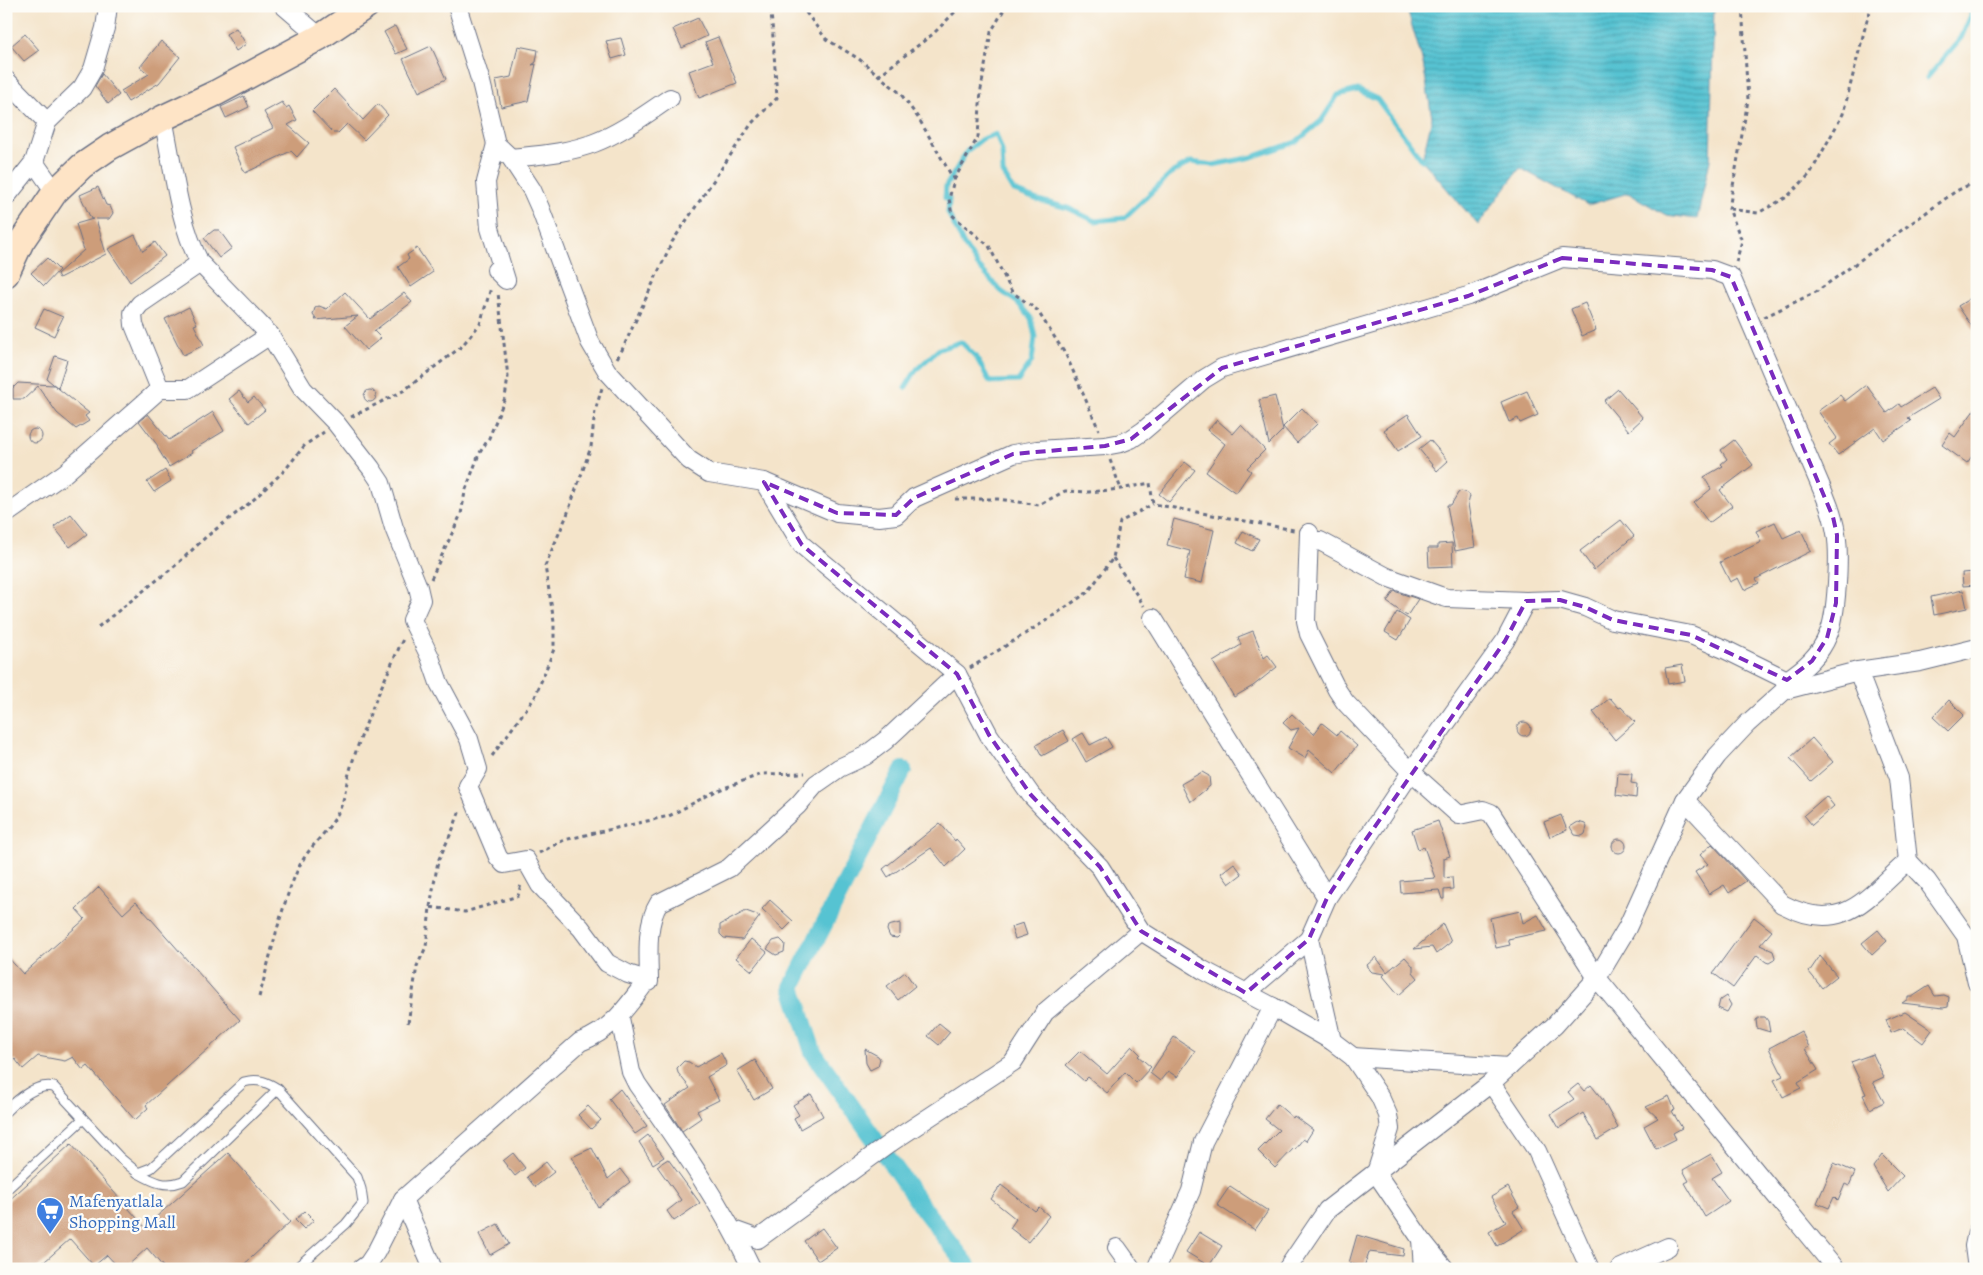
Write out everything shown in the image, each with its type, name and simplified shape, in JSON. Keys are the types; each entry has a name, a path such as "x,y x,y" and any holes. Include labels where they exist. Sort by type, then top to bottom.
{"street":[{"path":"6,197 34,162 47,122 82,88 93,69 105,28 108,6"},
{"path":"284,6 320,37"},
{"path":"6,274 21,242 55,192 82,166 163,118 216,93 320,37 366,6"},
{"path":"457,6 481,82 496,144 486,182 490,228 506,280 496,270"},
{"path":"6,80 47,122"},
{"path":"511,158 558,152 594,143 615,133 670,98"},
{"path":"163,118 184,222 200,263 270,335 303,389 336,423 381,483 389,515 421,600 412,620 430,657 439,683 475,754 478,769 468,786 498,857 504,864 526,860 540,885 581,928 607,963 628,974 647,980"},
{"path":"496,144 511,158 532,190 590,342 607,371 689,460 709,474 764,482 837,514 879,517 896,516 914,498 1014,454 1037,450 1105,446 1121,443 1143,431 1204,379 1222,368 1468,296 1562,258 1712,270 1731,277 1833,517 1837,535 1836,603 1830,631 1812,661 1717,756 1685,800 1624,933 1597,978 1555,1025 1491,1083 1327,1210 1288,1269"},
{"path":"34,162 55,192"},
{"path":"160,389 134,325 132,313 140,304 200,263"},
{"path":"6,514 65,473 160,389 188,388 270,335"},
{"path":"764,482 802,544 862,592 957,674 989,735 1030,794 1100,867 1141,931 1190,963 1332,1040 1354,1057 1380,1097 1388,1115 1390,1129 1376,1173"},
{"path":"1309,533 1310,542 1320,541 1387,577 1440,596 1447,598 1526,601 1560,600 1586,606 1613,620 1691,635 1724,648 1786,685 1858,671 1920,662 1977,648"},
{"path":"1309,533 1306,607 1309,634 1345,702 1411,772 1460,815 1483,810 1491,813 1597,978 1836,1269"},
{"path":"1246,993 1309,939 1327,898 1411,772 1505,641 1526,601"},
{"path":"1153,618 1327,898"},
{"path":"1858,671 1899,778 1908,861 1927,880 1971,939 1977,983"},
{"path":"361,1269 368,1264 376,1252 403,1199 580,1042 590,1039 620,1018 647,980 649,982 651,922 654,911 659,903 723,873 778,824 816,784 839,768 865,756 886,740 957,674"},
{"path":"1685,800 1782,904 1796,912 1812,916 1842,914 1856,907 1908,861"},
{"path":"733,1230 758,1239 893,1141 1013,1062 1045,1012 1141,931"},
{"path":"1309,939 1332,1040"},
{"path":"1156,1269 1190,1191 1203,1142 1273,1007"},
{"path":"620,1018 631,1072 637,1084 686,1153 733,1230 752,1269"},
{"path":"1354,1057 1509,1067"},
{"path":"1491,1083 1537,1150 1590,1269"},
{"path":"1376,1173 1421,1239 1445,1269"},
{"path":"403,1199 433,1269"},
{"path":"1976,1269 1974,1246 1977,1232"},
{"path":"1421,1239 1423,1269"},
{"path":"1619,1269 1668,1247"},
{"path":"1117,1248 1132,1269"}],"lane":[{"path":"138,1173 151,1168 244,1082 254,1080 267,1082 278,1089 357,1177 362,1189 363,1203 346,1224 295,1269"},
{"path":"6,1111 16,1101 32,1091 48,1086 54,1087 120,1158 138,1173 159,1184 175,1184 183,1181 278,1089"},
{"path":"6,1190 84,1119"}],"path":[{"path":"490,758 535,697 554,649 554,622 546,566 567,515 591,447 595,412 607,371 622,350 672,242 752,123 777,98 770,6"},
{"path":"801,6 826,39 859,59 900,93 919,119 954,180"},
{"path":"878,76 933,34 961,6"},
{"path":"1006,6 991,32 981,89 978,137 954,180 949,199 952,215 989,246 1012,292 1037,310 1066,355 1105,446 1121,489"},
{"path":"1731,277 1742,241 1729,209 1748,100 1742,6"},
{"path":"1729,209 1758,213 1787,198 1810,174 1844,114 1868,16 1874,6"},
{"path":"1750,323 1816,292 1956,192 1977,180"},
{"path":"98,627 252,501 284,470 305,445 336,423 403,391 461,347 480,324 496,270"},
{"path":"428,585 458,522 465,492 479,454 489,438 505,398 508,377 496,270"},
{"path":"952,499 998,499 1039,505 1065,491 1089,492 1121,489 1150,483 1153,504"},
{"path":"957,674 989,657 1088,592 1113,558 1120,522 1153,504 1309,533"},
{"path":"1113,558 1153,618"},
{"path":"259,997 284,909 298,868 311,848 330,828 342,804 348,776 371,712 412,620"},
{"path":"430,908 465,912 518,896 526,860 564,840 669,816 716,791 762,774 796,773 839,768"},
{"path":"408,1023 416,966 426,947 438,861 454,829 468,786"}],"highlighted area":[{"path":"1562,258 1712,270 1731,277 1833,517 1837,535 1836,603 1827,638 1812,661 1787,680 1691,635 1613,620 1585,607 1560,600 1526,601 1505,641 1355,855 1327,898 1309,939 1246,993 1141,931 1100,867 1031,795 989,735 957,674 802,545 764,482 837,513 896,515 914,498 1013,454 1105,446 1131,439 1222,368 1468,296"}],"water":[{"path":"1406,6 1714,6 1710,160 1697,219 1666,215 1628,193 1588,205 1520,168 1478,225 1422,160 1432,118 1423,63"}],"building":[{"path":"698,18 707,36 682,48 673,29"},
{"path":"395,26 407,49 396,54 384,32"},
{"path":"236,28 246,44 236,51 226,34"},
{"path":"25,34 39,50 24,61 11,46"},
{"path":"718,37 737,83 699,98 689,71 713,62 705,42"},
{"path":"621,38 626,55 612,59 606,41"},
{"path":"161,41 180,57 159,83 128,102 121,91 149,74 140,67"},
{"path":"431,46 446,79 419,92 403,59"},
{"path":"518,46 538,50 536,62 532,65 536,64 528,101 501,107 496,80 511,77"},
{"path":"102,74 119,95 108,104 95,86"},
{"path":"334,89 363,120 378,104 388,115 364,140 347,124 338,133 333,133 312,111"},
{"path":"244,96 249,107 226,118 221,107"},
{"path":"282,102 286,108 289,106 297,120 288,125 309,143 297,157 291,151 245,173 233,147 273,128 264,112"},
{"path":"98,187 106,205 110,206 113,213 109,219 96,219 106,254 59,278 57,274 84,250 76,224 93,219 91,219 80,195"},
{"path":"214,230 219,230 232,248 219,258 204,238"},
{"path":"135,235 143,251 155,242 165,256 130,282 108,249"},
{"path":"417,248 433,272 411,287 398,267 409,259 407,255"},
{"path":"47,258 59,270 44,286 31,273"},
{"path":"345,292 370,319 404,293 412,302 374,331 381,338 366,350 345,326 358,316 315,320 313,315 315,308 319,306 327,309"},
{"path":"1977,294 1977,334 1958,306"},
{"path":"1585,303 1596,330 1582,336 1571,309"},
{"path":"189,307 197,324 194,325 204,345 183,355 165,319"},
{"path":"44,309 63,317 54,336 35,327"},
{"path":"55,356 67,360 58,388 47,379"},
{"path":"18,383 54,385 89,413 85,416 89,421 76,429 57,413 38,386 24,399 13,399 13,388"},
{"path":"1866,385 1887,413 1899,404 1901,407 1932,388 1939,399 1908,418 1911,421 1883,440 1875,428 1838,455 1829,444 1837,438 1818,411 1840,395 1845,401"},
{"path":"1618,389 1643,418 1629,431 1604,401"},
{"path":"372,390 375,391 375,401 368,402 365,401 364,394 365,391"},
{"path":"239,391 248,402 254,397 265,410 249,423 229,399"},
{"path":"1527,391 1538,415 1520,423 1518,418 1509,422 1501,402"},
{"path":"1275,396 1283,430 1269,444 1259,400"},
{"path":"1977,406 1977,449 1967,463 1942,445 1950,433 1955,437"},
{"path":"1302,408 1317,424 1297,443 1283,427"},
{"path":"213,412 224,431 169,467 158,446 139,421 148,414 169,440"},
{"path":"1408,414 1422,436 1398,451 1384,430"},
{"path":"1217,420 1233,434 1241,425 1265,450 1247,468 1251,471 1236,493 1206,472 1225,444 1208,430"},
{"path":"35,429 40,431 42,436 40,441 35,443 30,441 28,436 30,431"},
{"path":"1430,440 1448,461 1437,471 1419,449"},
{"path":"1734,440 1753,465 1720,490 1732,506 1709,523 1694,503 1711,489 1704,477 1723,466 1721,464 1727,459 1721,450"},
{"path":"1185,462 1195,470 1169,502 1159,494"},
{"path":"165,470 171,481 154,492 147,482"},
{"path":"1461,491 1468,493 1470,496 1468,504 1475,547 1455,551 1447,505 1451,505"},
{"path":"71,514 87,534 70,547 54,527"},
{"path":"1174,519 1214,530 1202,583 1184,579 1190,551 1167,545"},
{"path":"1621,520 1634,536 1594,570 1580,551"},
{"path":"1775,522 1783,538 1801,530 1811,551 1756,579 1759,583 1744,590 1738,578 1730,582 1720,562 1761,542 1756,531"},
{"path":"1243,531 1259,539 1252,551 1237,543"},
{"path":"1452,543 1453,566 1429,567 1428,548 1438,548 1438,544"},
{"path":"1975,572 1976,585 1963,586 1962,573"},
{"path":"1963,590 1967,608 1934,615 1931,597"},
{"path":"1394,591 1418,599 1407,616 1387,602"},
{"path":"1397,612 1410,620 1398,640 1385,632"},
{"path":"1253,631 1264,658 1268,655 1277,667 1253,686 1234,697 1213,662 1241,645 1238,637"},
{"path":"1682,665 1685,681 1668,684 1665,668"},
{"path":"1610,698 1635,722 1615,740 1593,712"},
{"path":"1949,700 1964,715 1948,731 1933,717"},
{"path":"1292,714 1314,734 1322,723 1337,735 1340,731 1357,746 1335,773 1309,750 1305,758 1288,748 1299,728 1291,730 1283,723"},
{"path":"1521,722 1527,722 1531,729 1527,736 1521,736 1517,732 1517,726"},
{"path":"1063,730 1069,741 1042,756 1036,745"},
{"path":"1083,733 1090,745 1106,737 1112,747 1086,762 1073,739"},
{"path":"1812,738 1833,762 1811,781 1790,758"},
{"path":"1202,772 1209,776 1210,786 1190,802 1181,784"},
{"path":"1618,773 1632,774 1631,783 1637,784 1636,798 1616,795"},
{"path":"1826,796 1834,806 1812,825 1804,815"},
{"path":"1561,815 1567,830 1550,837 1544,822"},
{"path":"1438,821 1450,856 1444,858 1444,878 1452,877 1453,889 1444,890 1444,899 1442,899 1439,890 1401,893 1400,881 1435,878 1424,847 1418,849 1412,830"},
{"path":"1578,822 1585,824 1587,827 1585,834 1582,836 1575,835 1570,827"},
{"path":"940,823 955,841 956,839 965,849 946,867 931,848 888,877 883,869"},
{"path":"1619,839 1624,841 1626,846 1624,851 1619,853 1614,851 1612,846 1614,841"},
{"path":"1712,844 1746,881 1729,893 1724,885 1709,894 1695,872 1708,864 1700,855"},
{"path":"1234,863 1242,874 1229,884 1221,873"},
{"path":"99,887 123,914 136,902 240,1020 146,1105 148,1108 135,1120 88,1066 83,1070 73,1057 65,1061 38,1056 23,1069 15,1059 6,1066 6,955 23,974 85,919 76,909"},
{"path":"770,900 793,921 784,930 762,909"},
{"path":"746,911 760,916 742,940 724,938 720,934 720,925"},
{"path":"1520,911 1523,923 1538,915 1547,931 1508,939 1510,945 1496,948 1490,918"},
{"path":"1754,917 1772,931 1760,945 1773,951 1775,957 1769,963 1757,955 1733,988 1713,973"},
{"path":"900,923 900,935 897,938 890,937 887,930 888,926"},
{"path":"1023,923 1027,935 1015,939 1011,927"},
{"path":"1443,924 1451,942 1436,954 1432,947 1414,949"},
{"path":"1878,930 1887,941 1872,955 1862,943"},
{"path":"751,939 767,952 752,971 736,958"},
{"path":"780,939 785,944 784,952 776,955 767,949 773,941"},
{"path":"1820,956 1837,976 1822,988 1809,972"},
{"path":"1376,957 1387,972 1405,957 1413,966 1413,972 1418,978 1399,995 1383,976 1385,974 1370,970 1367,965"},
{"path":"905,972 915,986 898,1000 887,986"},
{"path":"1929,986 1935,996 1944,995 1949,997 1948,1007 1902,1003 1908,997 1912,997"},
{"path":"1726,996 1731,1005 1727,1012 1718,1008 1720,1000"},
{"path":"1905,1012 1932,1030 1923,1043 1903,1028 1891,1033 1886,1020"},
{"path":"1760,1017 1765,1017 1768,1021 1770,1032 1757,1028 1756,1020"},
{"path":"939,1023 950,1032 939,1045 928,1036"},
{"path":"1801,1031 1809,1047 1805,1049 1818,1070 1798,1082 1801,1088 1783,1097 1774,1080 1783,1076 1769,1048"},
{"path":"1174,1037 1195,1051 1177,1077 1168,1071 1160,1081 1150,1073"},
{"path":"1132,1046 1140,1054 1138,1056 1151,1067 1136,1083 1125,1072 1107,1093 1088,1077 1084,1081 1066,1065 1080,1051 1107,1074"},
{"path":"865,1049 880,1059 878,1066 870,1070 866,1063"},
{"path":"721,1053 727,1065 707,1077 719,1100 697,1111 701,1118 682,1131 665,1105 690,1088 678,1073 677,1068 684,1061 696,1067"},
{"path":"1873,1054 1884,1077 1873,1082 1884,1102 1870,1109 1863,1095 1866,1094 1851,1062"},
{"path":"755,1060 772,1089 754,1100 737,1071"},
{"path":"1578,1084 1584,1091 1591,1085 1602,1099 1618,1128 1598,1140 1583,1113 1559,1128 1551,1114 1574,1099 1568,1092"},
{"path":"620,1089 647,1126 635,1134 609,1099"},
{"path":"811,1094 823,1116 800,1129 794,1118 799,1115 793,1105"},
{"path":"1669,1096 1675,1110 1672,1111 1682,1128 1673,1133 1676,1139 1656,1149 1644,1126 1658,1118 1646,1107"},
{"path":"1277,1104 1293,1118 1294,1116 1313,1130 1306,1141 1303,1139 1275,1168 1258,1151 1279,1130 1265,1119"},
{"path":"588,1106 601,1120 591,1129 578,1115"},
{"path":"648,1135 664,1157 653,1164 639,1142"},
{"path":"71,1144 145,1227 228,1153 290,1222 239,1269 165,1269 147,1248 124,1269 120,1269 107,1255 94,1266 70,1239 36,1269 6,1269 6,1203"},
{"path":"592,1148 608,1179 620,1169 630,1182 598,1207 572,1157"},
{"path":"513,1153 525,1168 515,1176 503,1161"},
{"path":"1711,1154 1722,1172 1712,1178 1729,1201 1705,1217 1685,1183 1689,1181 1683,1170"},
{"path":"1882,1155 1903,1176 1888,1192 1873,1167"},
{"path":"668,1159 700,1203 674,1221 667,1211 681,1200 657,1166"},
{"path":"546,1162 554,1172 535,1187 527,1177"},
{"path":"1834,1163 1855,1172 1849,1186 1845,1184 1838,1201 1834,1197 1829,1208 1817,1203"},
{"path":"1001,1185 1035,1211 1039,1207 1049,1216 1028,1242 1010,1228 1016,1219 991,1199"},
{"path":"1230,1186 1268,1211 1255,1230 1217,1205"},
{"path":"1508,1187 1519,1207 1513,1211 1524,1229 1497,1246 1489,1232 1506,1222 1491,1197"},
{"path":"305,1211 314,1220 304,1229 295,1220"},
{"path":"498,1224 509,1244 490,1255 479,1234"},
{"path":"822,1228 837,1248 818,1261 804,1241"},
{"path":"1199,1232 1222,1246 1209,1266 1186,1252"},
{"path":"1357,1235 1404,1249 1403,1256 1369,1252 1364,1267 1349,1263"}],"waterway":[{"path":"1927,78 1961,38 1975,6"},
{"path":"905,388 917,369 939,349 961,342 976,357 990,382 1018,381 1032,361 1035,337 1031,318 1018,303 1001,291 978,266 964,245 948,213 949,199 945,198 946,186 967,151 982,139 996,134 1002,151 1003,173 1014,191 1068,208 1095,221 1124,218 1173,172 1191,162 1213,165 1252,157 1296,142 1321,121 1338,95 1358,90 1377,99 1422,160"},
{"path":"903,770 792,987 813,1052 925,1211 970,1269"}],"place":[{"name":"Mafenyatlala Shopping Mall","path":"50,1235"}]}
